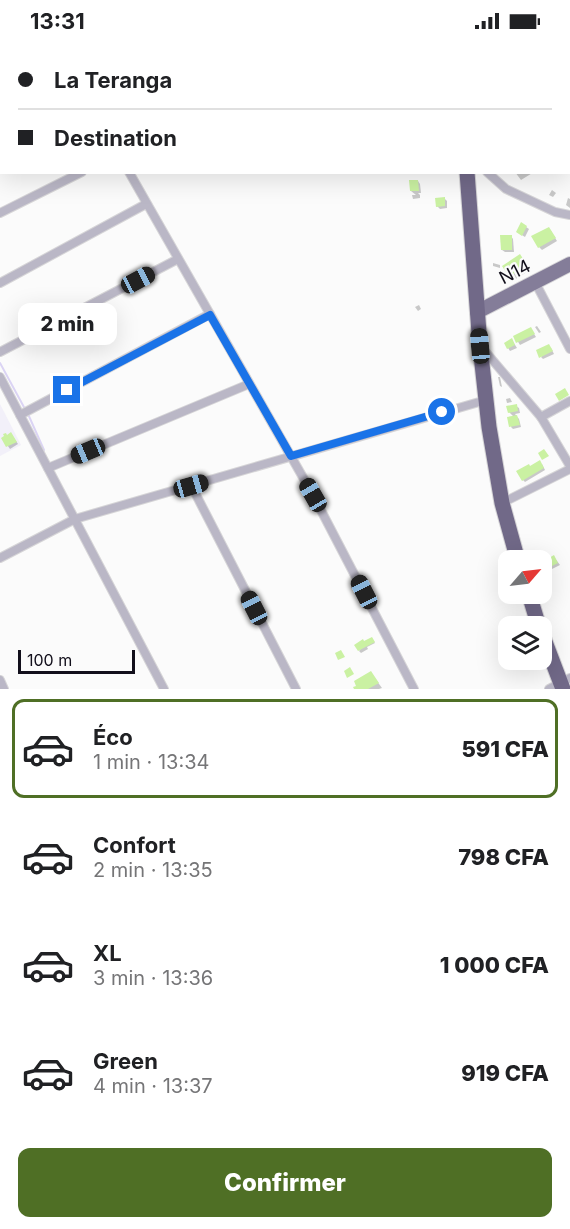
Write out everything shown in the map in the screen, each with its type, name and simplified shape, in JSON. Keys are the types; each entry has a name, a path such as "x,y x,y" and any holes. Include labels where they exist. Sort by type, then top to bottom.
{"highway":[{"path":"467,174 477,312 489,427 502,503 515,550"},
{"path":"552,662 560,685"}],"main road":[{"name":"N14","path":"477,312 570,264"}],"street":[{"path":"0,213 78,174"},
{"path":"130,174 313,495 414,689"},
{"path":"490,174 506,189 555,212 570,222"},
{"path":"0,284 146,204"},
{"path":"555,212 570,214"},
{"path":"0,352 178,259"},
{"path":"536,282 569,346"},
{"path":"20,414 210,315"},
{"path":"480,346 541,417 570,468 502,503"},
{"path":"0,377 165,689"},
{"path":"48,468 249,384"},
{"path":"0,558 75,519 486,400"},
{"path":"541,417 570,402"},
{"path":"191,486 296,689"},
{"path":"0,680 4,689"}],"shaded area":[{"path":"0,404 21,445 0,456"}],"building":[{"path":"409,180 418,180 419,191 410,191"},
{"path":"445,197 445,206 436,207 435,198"},
{"path":"521,222 527,226 522,236 516,232"},
{"path":"549,227 556,238 538,248 531,236"},
{"path":"500,235 512,235 512,250 501,250"},
{"path":"520,254 527,265 509,277 502,266"},
{"path":"531,327 535,334 516,343 513,336"},
{"path":"512,338 515,345 507,349 504,343"},
{"path":"549,344 553,351 539,358 536,350"},
{"path":"565,388 569,395 559,401 555,394"},
{"path":"517,404 518,411 508,413 506,406"},
{"path":"517,415 520,425 509,427 507,417"},
{"path":"11,432 17,442 6,447 1,438 3,434 7,435"},
{"path":"544,449 549,456 542,460 538,453"},
{"path":"540,460 544,468 522,481 516,471"},
{"path":"554,555 558,563 552,566"},
{"path":"372,637 375,642 358,651 354,645 363,639 364,641"},
{"path":"341,650 345,657 338,660 335,653"},
{"path":"350,667 354,674 347,678 344,671"},
{"path":"371,671 379,683 368,689 354,689 353,687 356,686 354,681"}],"waterway":[{"path":"0,363 25,409"},
{"path":"28,414 44,450"}],"route":[{"path":"67,390 210,315 291,456 442,412"}]}
